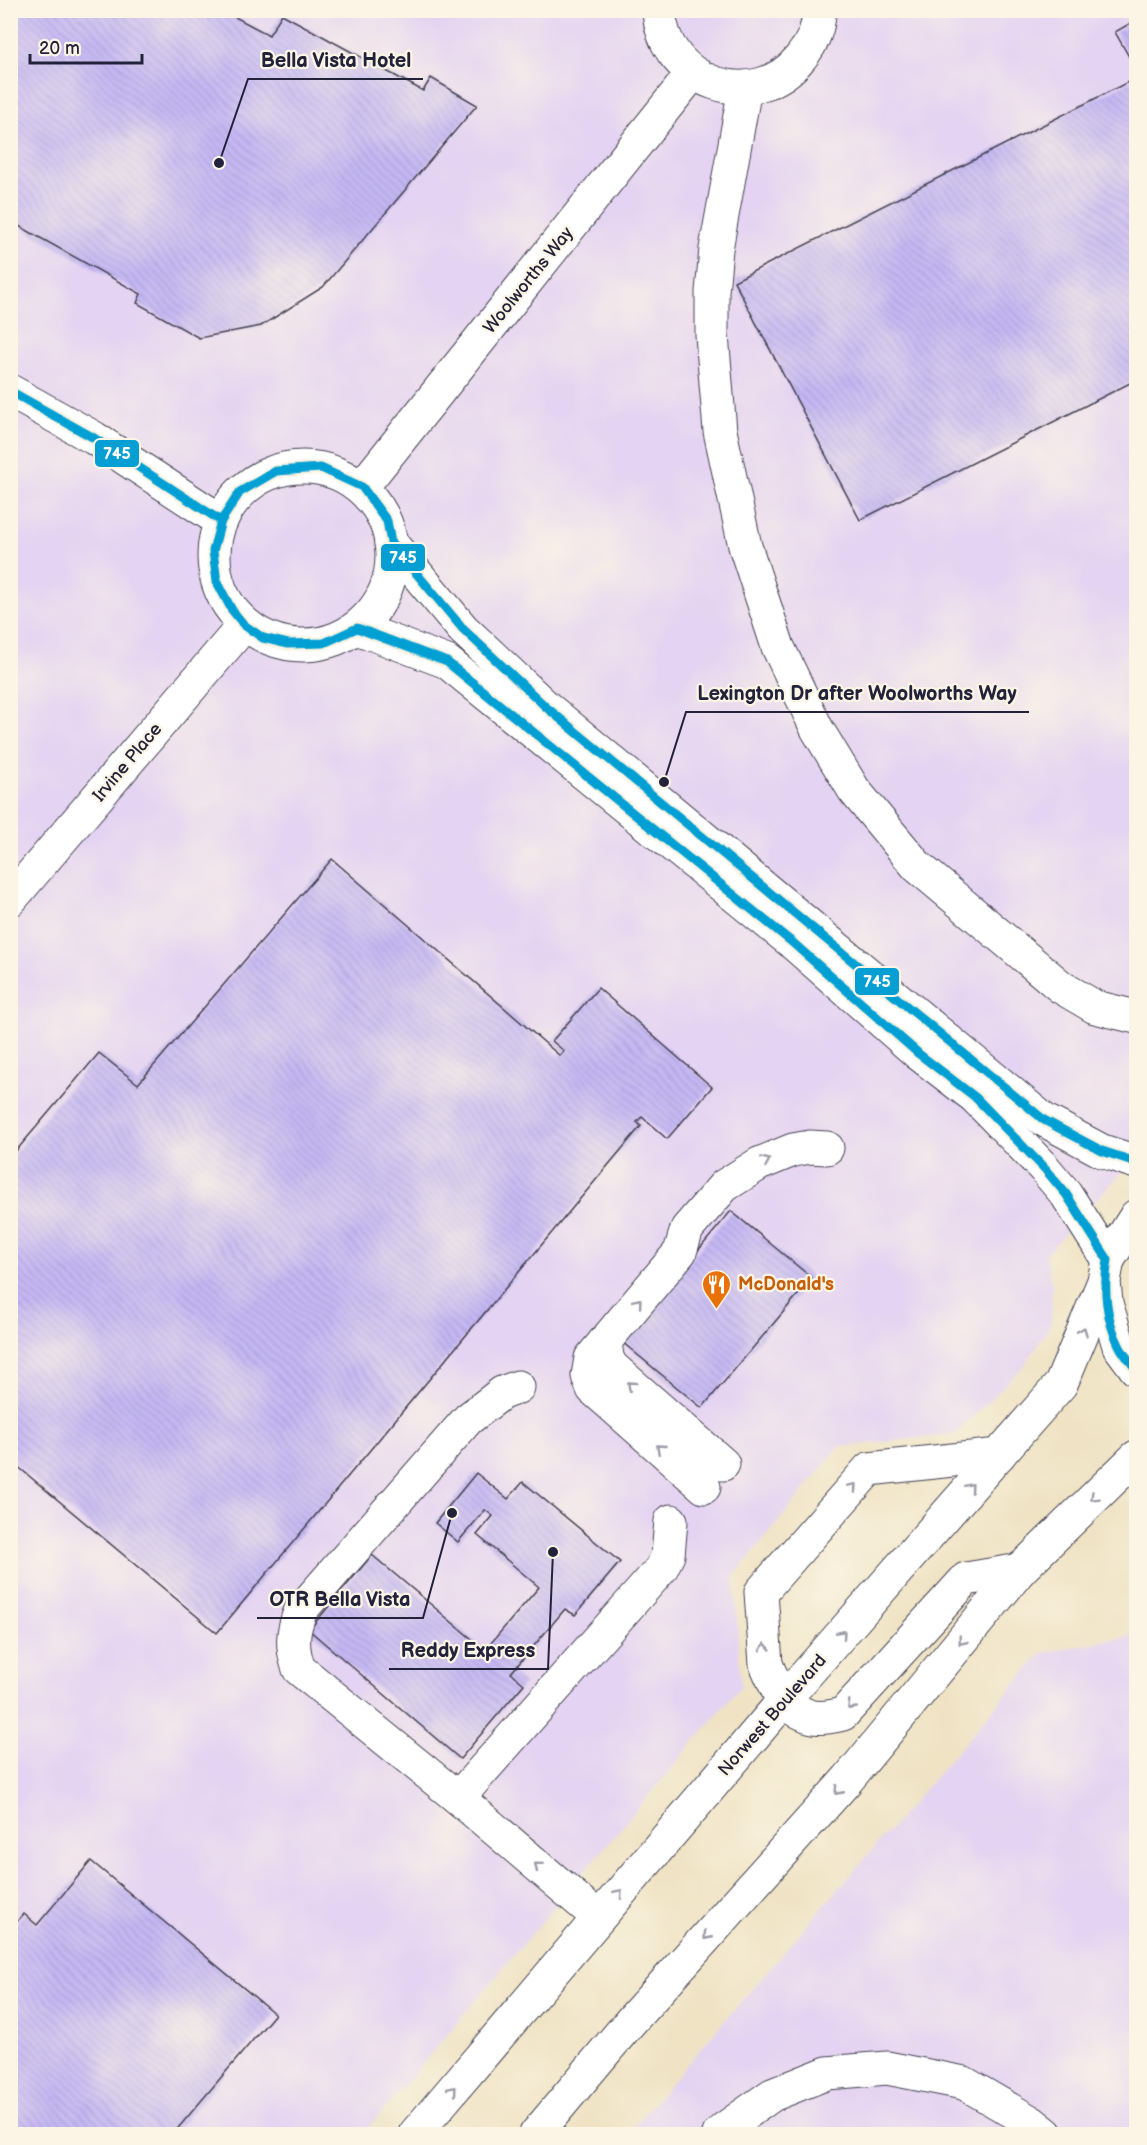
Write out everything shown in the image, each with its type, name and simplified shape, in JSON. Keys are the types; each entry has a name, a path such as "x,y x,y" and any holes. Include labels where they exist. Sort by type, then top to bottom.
{"street":[{"path":"660,10 660,22 667,41 678,59 693,73 710,82 727,87 745,88 771,81 794,67 811,45 819,20 819,10"},
{"name":"Woolworths Way","path":"362,487 693,73"},
{"path":"745,88 716,249 712,292 712,335 723,443 745,546 778,647 817,729 854,790 917,866 1061,987 1095,1008 1137,1017"},
{"path":"10,392 94,438 221,521"},
{"path":"321,468 362,487 387,520 394,562 391,584 357,628 324,644 288,644 263,638 244,625 232,610 217,582 213,551 221,521 240,492 276,471 321,468"},
{"path":"391,543 463,630 546,707 1044,1120 1102,1151 1137,1162"},
{"name":"Irvine Place","path":"10,900 244,625"},
{"path":"357,628 447,662 793,943 919,1054 975,1097 1059,1185 1106,1271 1106,1303 1119,1346 1137,1369"},
{"path":"714,1475 593,1389 588,1376 591,1358 680,1252 687,1229 724,1186 759,1164 793,1150 810,1147 827,1148"},
{"name":"Norwest Boulevard","path":"415,2134 783,1702 1061,1384 1121,1237 1137,1216"},
{"path":"518,1387 502,1393 468,1419 301,1610 294,1626 292,1643 299,1669 458,1798 598,1917"},
{"path":"999,1455 869,1469 761,1592 766,1664 783,1702 801,1714 823,1719 843,1714 966,1579 1020,1570"},
{"path":"536,2134 630,2022 848,1779 1020,1570 1137,1457"},
{"path":"458,1798 661,1569 669,1555 671,1521"},
{"path":"719,2134 772,2095 827,2073 886,2068 964,2083 1032,2122 1046,2134"}],"shaded area":[{"path":"11,11 1136,11 1136,1157 1045,1255 1052,1284 1051,1324 1025,1365 955,1434 839,1447 734,1576 741,1686 363,2134 11,2134"},
{"path":"1136,1635 1136,2134 627,2134 1042,1653"}],"building":[{"path":"10,10 222,10 269,35 282,14 423,91 431,78 477,105 323,287 261,326 199,338 137,303 141,294 10,221"},
{"path":"1136,20 1136,69 1115,32"},
{"path":"1136,78 1136,380 860,520 734,281"},
{"path":"332,859 560,1056 564,1051 552,1041 598,988 712,1087 667,1139 642,1117 637,1122 641,1126 217,1633 10,1460 10,1158 99,1053 138,1084"},
{"name":"McDonald's","path":"731,1211 812,1278 702,1408 622,1342"},
{"path":"476,1473 508,1499 523,1482 620,1562 575,1615 565,1609 511,1673 524,1684 460,1759 309,1630 372,1555 485,1650 539,1587 477,1535 493,1516 485,1510 458,1542 435,1523"},
{"path":"91,1861 275,2014 173,2134 10,2134 10,1929 24,1914 37,1925"}],"transit line":[{"name":"745","path":"10,391 94,438 221,521"},
{"name":"745","path":"1136,1162 1102,1151 1044,1120 546,707 463,629 391,543 387,521 362,487 321,468 276,471 240,492 221,521 213,551 217,582 232,610 244,625 263,638 288,644 324,643 357,628 447,662 793,943 919,1054 975,1097 1066,1194 1108,1260 1106,1281 1108,1314 1121,1348 1136,1369"}],"place":[{"name":"Bella Vista Hotel","path":"219,163"},
{"name":"Lexington Dr after Woolworths Way","path":"664,782"},
{"name":"McDonald's","path":"717,1310"},
{"name":"OTR Bella Vista","path":"452,1513"},
{"name":"Reddy Express","path":"553,1552"}]}
